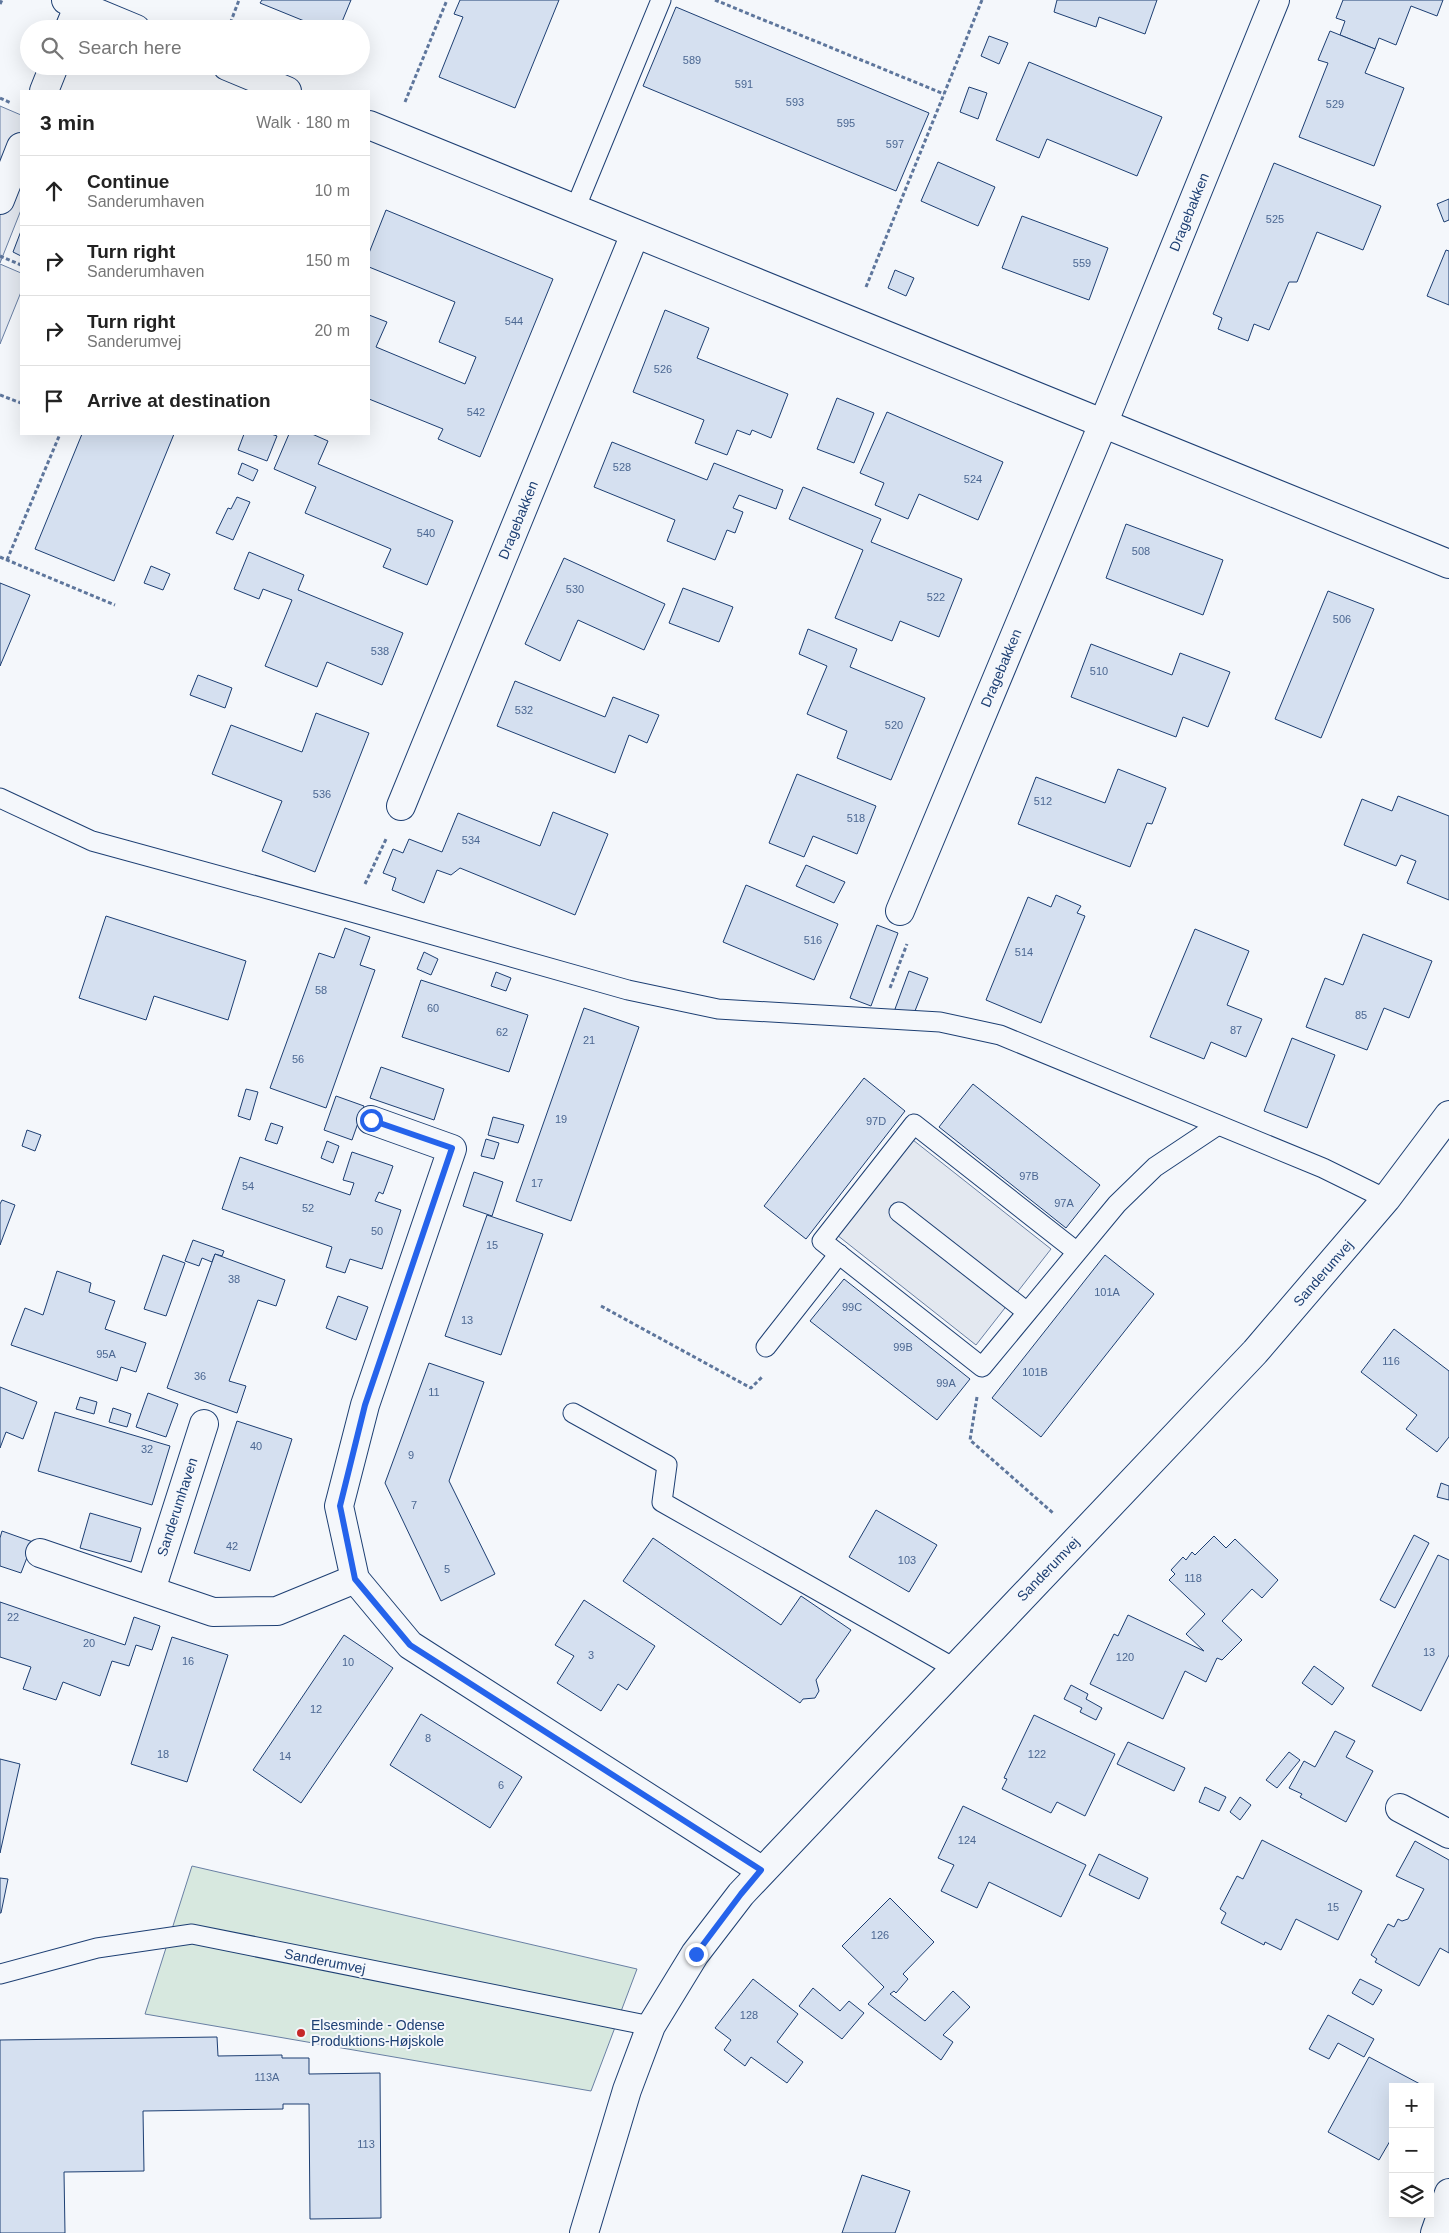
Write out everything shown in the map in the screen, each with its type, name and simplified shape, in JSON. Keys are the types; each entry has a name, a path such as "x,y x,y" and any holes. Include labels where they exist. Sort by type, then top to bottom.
{"street":[{"name":"Dragebakken","path":"900,911 1103,424 1274,0"},
{"path":"74,8 109,20"},
{"path":"44,90 50,75"},
{"path":"249,75 285,90"},
{"path":"380,130 1449,564"},
{"path":"0,200 20,150"},
{"name":"Dragebakken","path":"401,806 635,234"},
{"name":"Sanderumvej","path":"584,2233 627,2090 651,2026 696,1954 741,1894 761,1870 1255,1352 1386,1199 1449,1115"},
{"path":"371,1120 452,1148 365,1405 340,1506 355,1579 410,1645 761,1870"},
{"name":"Sanderumhaven","path":"150,1590 204,1424"},
{"path":"40,1553 213,1612 277,1611 355,1579"},
{"path":"1400,1808 1449,1834"}],"lane":[{"path":"575,209 661,0"},
{"path":"0,798 92,841 628,990 718,1009 940,1022 1000,1035 1323,1168 1386,1199"},
{"path":"1077,1252 914,1124 822,1241 982,1367 1117,1204 1155,1167 1218,1125"},
{"path":"899,1212 1027,1312"},
{"path":"766,1348 839,1254"},
{"path":"573,1413 667,1464 662,1502 954,1668"},
{"name":"Sanderumvej","path":"0,1974 97,1948 192,1934 651,2026"}],"path":[{"path":"0,4 2,0"},
{"path":"231,20 239,0"},
{"path":"380,130 447,0"},
{"path":"714,0 944,94"},
{"path":"852,323 982,0"},
{"path":"0,256 20,265"},
{"path":"0,395 20,403"},
{"path":"7,560 60,435"},
{"path":"0,557 115,605"},
{"path":"352,912 401,806"},
{"path":"878,1018 916,923 900,911"},
{"path":"601,1306 751,1388 766,1373 766,1348"},
{"path":"982,1367 970,1440 1080,1536"}],"shaded area":[{"path":"0,106 20,115 20,213 0,263"},
{"path":"0,264 20,273 20,294 0,344"},
{"path":"913,1140 1051,1249 976,1345 837,1235"},
{"path":"192,1866 637,1969 591,2091 145,2014"}],"building":[{"path":"262,0 351,0 343,20 302,20 260,3"},
{"path":"460,0 559,0 515,108 439,77 463,17 454,14"},
{"path":"1057,0 1157,0 1145,34 1099,17 1096,27 1054,12"},
{"path":"1343,0 1443,0 1437,16 1411,6 1396,45 1379,38 1375,49 1340,35 1345,21 1336,18"},
{"path":"676,7 929,113 896,191 643,86"},
{"path":"1330,31 1375,49 1365,73 1404,88 1374,166 1299,137 1328,63 1318,60"},
{"path":"989,36 1008,43 999,64 981,56"},
{"path":"1029,62 1162,117 1137,176 1047,139 1039,158 996,140"},
{"path":"969,87 987,93 978,119 960,112"},
{"path":"938,162 995,187 978,226 921,201"},
{"path":"1274,163 1381,206 1363,250 1317,232 1297,282 1289,282 1269,330 1254,324 1248,341 1218,329 1222,318 1213,314"},
{"path":"1449,199 1449,220 1444,222 1437,204"},
{"path":"386,210 553,279 480,457 438,439 443,429 370,399 370,315 387,322 376,347 465,384 476,357 439,342 455,302 370,267 370,250"},
{"path":"1022,216 1108,248 1089,300 1002,268"},
{"path":"20,234 20,256 13,252"},
{"path":"1446,250 1449,251 1449,305 1427,296"},
{"path":"895,270 914,278 906,296 888,288"},
{"path":"665,310 709,328 697,358 788,394 771,438 752,430 750,435 737,430 727,455 695,443 704,420 633,392"},
{"path":"837,398 874,413 854,463 817,449"},
{"path":"887,412 1003,462 978,520 919,494 908,519 875,505 884,483 860,473"},
{"path":"82,435 174,435 114,581 35,549"},
{"path":"244,435 277,436 267,461 238,450"},
{"path":"289,435 314,435 328,441 318,464 453,521 427,585 383,567 391,549 305,513 316,487 274,469"},
{"path":"612,442 707,480 714,463 783,490 776,509 739,495 733,508 743,512 735,533 727,530 715,560 667,541 675,520 594,487"},
{"path":"242,463 258,470 253,481 238,474"},
{"path":"803,487 881,519 871,542 962,579 939,637 900,621 892,641 835,618 863,550 789,519"},
{"path":"237,497 250,502 233,540 216,533 228,508 231,509"},
{"path":"1126,524 1223,560 1203,615 1106,578"},
{"path":"249,552 304,575 298,590 403,633 382,685 327,662 317,687 265,666 292,600 263,589 259,599 234,589"},
{"path":"564,558 665,604 644,650 578,620 560,661 525,644"},
{"path":"151,566 170,574 163,590 144,583"},
{"path":"0,583 30,595 0,666"},
{"path":"683,588 733,607 719,642 669,623"},
{"path":"1328,591 1374,609 1321,738 1275,719"},
{"path":"808,629 857,649 850,667 925,698 891,780 837,758 847,731 807,714 827,666 799,654"},
{"path":"1091,644 1172,675 1180,653 1230,672 1208,727 1183,717 1176,737 1071,697"},
{"path":"198,675 232,688 225,708 190,695"},
{"path":"515,681 605,717 613,697 659,715 647,743 629,735 615,773 497,726"},
{"path":"316,713 369,733 315,872 262,851 282,801 212,774 231,725 302,752"},
{"path":"1118,769 1166,788 1152,824 1147,823 1130,867 1018,824 1036,777 1105,803"},
{"path":"797,774 876,806 857,854 813,836 804,857 769,843"},
{"path":"1398,796 1449,816 1449,900 1407,883 1416,861 1401,855 1396,866 1344,845 1362,799 1392,811"},
{"path":"553,812 608,834 575,915 460,868 451,875 437,870 424,903 392,890 396,878 383,873 393,849 403,853 409,839 442,852 458,813 540,846"},
{"path":"806,865 845,882 834,903 796,886"},
{"path":"746,885 838,924 814,980 723,942"},
{"path":"1056,895 1081,906 1077,913 1085,916 1041,1023 986,1000 1028,897 1051,907"},
{"path":"106,916 246,961 228,1020 154,996 146,1020 79,998"},
{"path":"877,925 898,933 871,1006 850,998"},
{"path":"345,928 370,937 360,965 375,970 326,1108 270,1088 319,953 334,958"},
{"path":"1195,929 1249,951 1227,1005 1262,1019 1246,1057 1211,1042 1204,1059 1150,1037"},
{"path":"1363,934 1432,961 1409,1018 1384,1008 1367,1050 1306,1027 1325,978 1343,985"},
{"path":"424,952 438,959 431,975 417,969"},
{"path":"909,971 928,978 913,1016 895,1009"},
{"path":"496,972 511,978 506,991 491,986"},
{"path":"421,980 528,1015 509,1072 402,1037"},
{"path":"584,1008 639,1027 571,1221 516,1201"},
{"path":"1292,1038 1335,1055 1307,1128 1264,1111"},
{"path":"381,1067 444,1089 434,1120 370,1098"},
{"path":"864,1078 905,1111 806,1239 764,1206"},
{"path":"973,1084 1100,1185 1066,1228 939,1127"},
{"path":"246,1089 258,1092 250,1120 238,1116"},
{"path":"336,1096 364,1106 352,1140 324,1130"},
{"path":"493,1117 524,1125 518,1143 488,1135"},
{"path":"271,1123 283,1127 277,1144 265,1140"},
{"path":"27,1130 41,1135 35,1151 22,1146"},
{"path":"486,1139 499,1143 494,1159 481,1156"},
{"path":"327,1141 339,1146 333,1163 321,1158"},
{"path":"352,1152 393,1166 383,1194 379,1192 375,1201 401,1210 382,1269 350,1259 345,1273 326,1267 332,1247 222,1209 240,1157 350,1195 354,1183 343,1180"},
{"path":"474,1172 503,1182 492,1216 463,1206"},
{"path":"2,1200 15,1205 0,1245 0,1204"},
{"path":"487,1215 543,1234 501,1355 445,1336"},
{"path":"193,1240 224,1251 222,1256 215,1254 212,1262 202,1258 199,1266 185,1261"},
{"path":"215,1254 285,1280 276,1306 258,1300 229,1381 246,1386 237,1413 167,1388"},
{"path":"163,1255 185,1263 166,1316 144,1309"},
{"path":"1105,1255 1154,1294 1041,1437 992,1398"},
{"path":"57,1271 91,1283 89,1292 115,1301 105,1329 146,1343 136,1372 121,1367 117,1381 11,1345 25,1308 43,1315"},
{"path":"844,1279 970,1379 937,1420 810,1321"},
{"path":"338,1296 368,1307 356,1340 326,1328"},
{"path":"1394,1329 1449,1371 1449,1437 1437,1452 1406,1429 1417,1415 1361,1372"},
{"path":"429,1363 484,1382 449,1481 495,1574 441,1601 385,1483"},
{"path":"0,1387 37,1402 23,1439 6,1432 0,1448"},
{"path":"148,1393 178,1404 166,1437 136,1427"},
{"path":"80,1397 97,1402 94,1414 76,1409"},
{"path":"113,1408 131,1414 127,1427 109,1422"},
{"path":"55,1412 170,1446 152,1505 38,1471"},
{"path":"237,1421 292,1439 250,1571 194,1553"},
{"path":"1441,1483 1449,1486 1449,1500 1437,1497"},
{"path":"876,1510 937,1545 909,1592 849,1557"},
{"path":"90,1513 141,1528 131,1562 80,1548"},
{"path":"2,1531 33,1542 21,1573 0,1566 0,1538"},
{"path":"1414,1535 1429,1543 1395,1608 1380,1600"},
{"path":"1214,1536 1226,1548 1235,1539 1278,1580 1262,1598 1252,1589 1222,1621 1242,1640 1222,1660 1217,1658 1206,1682 1185,1671 1163,1719 1090,1684 1114,1634 1118,1636 1128,1615 1204,1651 1186,1634 1205,1614 1169,1580 1175,1574 1171,1570 1183,1557 1186,1560 1192,1552 1195,1555"},
{"path":"653,1538 781,1625 801,1596 851,1630 816,1680 819,1691 815,1698 803,1699 800,1703 623,1581"},
{"path":"1438,1555 1449,1560 1449,1655 1421,1711 1372,1686"},
{"path":"584,1600 655,1646 627,1690 618,1684 601,1711 557,1683 574,1656 555,1645"},
{"path":"0,1602 125,1645 134,1617 160,1626 152,1650 136,1645 129,1666 112,1661 100,1696 63,1682 56,1700 23,1689 31,1667 0,1657"},
{"path":"344,1635 393,1668 301,1803 253,1770"},
{"path":"172,1637 228,1655 187,1782 131,1764"},
{"path":"1314,1666 1344,1688 1332,1705 1302,1683"},
{"path":"1071,1685 1088,1694 1086,1699 1102,1708 1096,1720 1080,1712 1082,1708 1064,1699"},
{"path":"421,1714 522,1777 490,1828 390,1765"},
{"path":"1034,1715 1115,1754 1085,1816 1057,1802 1051,1813 1002,1789 1007,1779 1004,1778"},
{"path":"1335,1731 1355,1741 1346,1757 1373,1771 1346,1822 1300,1797 1302,1794 1289,1788 1304,1761 1315,1767"},
{"path":"1128,1742 1185,1768 1174,1791 1117,1764"},
{"path":"1289,1752 1300,1760 1277,1788 1266,1780"},
{"path":"0,1759 20,1764 0,1853"},
{"path":"1205,1787 1226,1797 1219,1811 1199,1802"},
{"path":"1240,1797 1251,1805 1240,1820 1230,1812"},
{"path":"963,1806 1086,1865 1061,1917 989,1882 977,1908 941,1891 954,1865 938,1858"},
{"path":"1262,1840 1362,1891 1338,1940 1296,1919 1281,1950 1265,1942 1264,1945 1221,1923 1226,1913 1220,1909 1237,1876 1243,1879"},
{"path":"1415,1841 1449,1860 1449,1953 1440,1948 1419,1986 1375,1962 1377,1959 1371,1955 1388,1924 1394,1927 1398,1919 1402,1921 1408,1919 1424,1889 1396,1876"},
{"path":"1099,1854 1148,1878 1139,1899 1089,1875"},
{"path":"0,1878 8,1879 1,1913 0,1913"},
{"path":"890,1898 934,1942 903,1974 908,1979 896,1993 894,1991 890,1994 925,2021 953,1991 970,2007 943,2035 953,2042 941,2060 868,2004 884,1987 842,1946"},
{"path":"753,1979 798,2014 777,2042 803,2062 787,2083 751,2057 745,2066 724,2050 731,2040 715,2028"},
{"path":"1360,1979 1382,1990 1373,2005 1352,1993"},
{"path":"813,1988 840,2011 849,2001 864,2013 842,2039 799,2006"},
{"path":"1328,2015 1374,2039 1364,2057 1338,2043 1329,2059 1309,2049"},
{"path":"217,2037 218,2056 282,2055 282,2058 309,2058 309,2074 380,2073 381,2218 310,2219 309,2104 283,2104 283,2109 143,2111 144,2171 64,2172 65,2233 0,2233 0,2040"},
{"path":"1369,2057 1418,2083 1389,2083 1389,2143 1379,2160 1328,2132"},
{"path":"862,2175 910,2191 895,2233 842,2233"}],"place":[{"name":"Elsesminde - Odense Produktions-Højskole","path":"301,2033"}],"route":[{"path":"371,1120 452,1148 365,1405 340,1506 355,1579 410,1645 761,1870 696,1954"}]}
